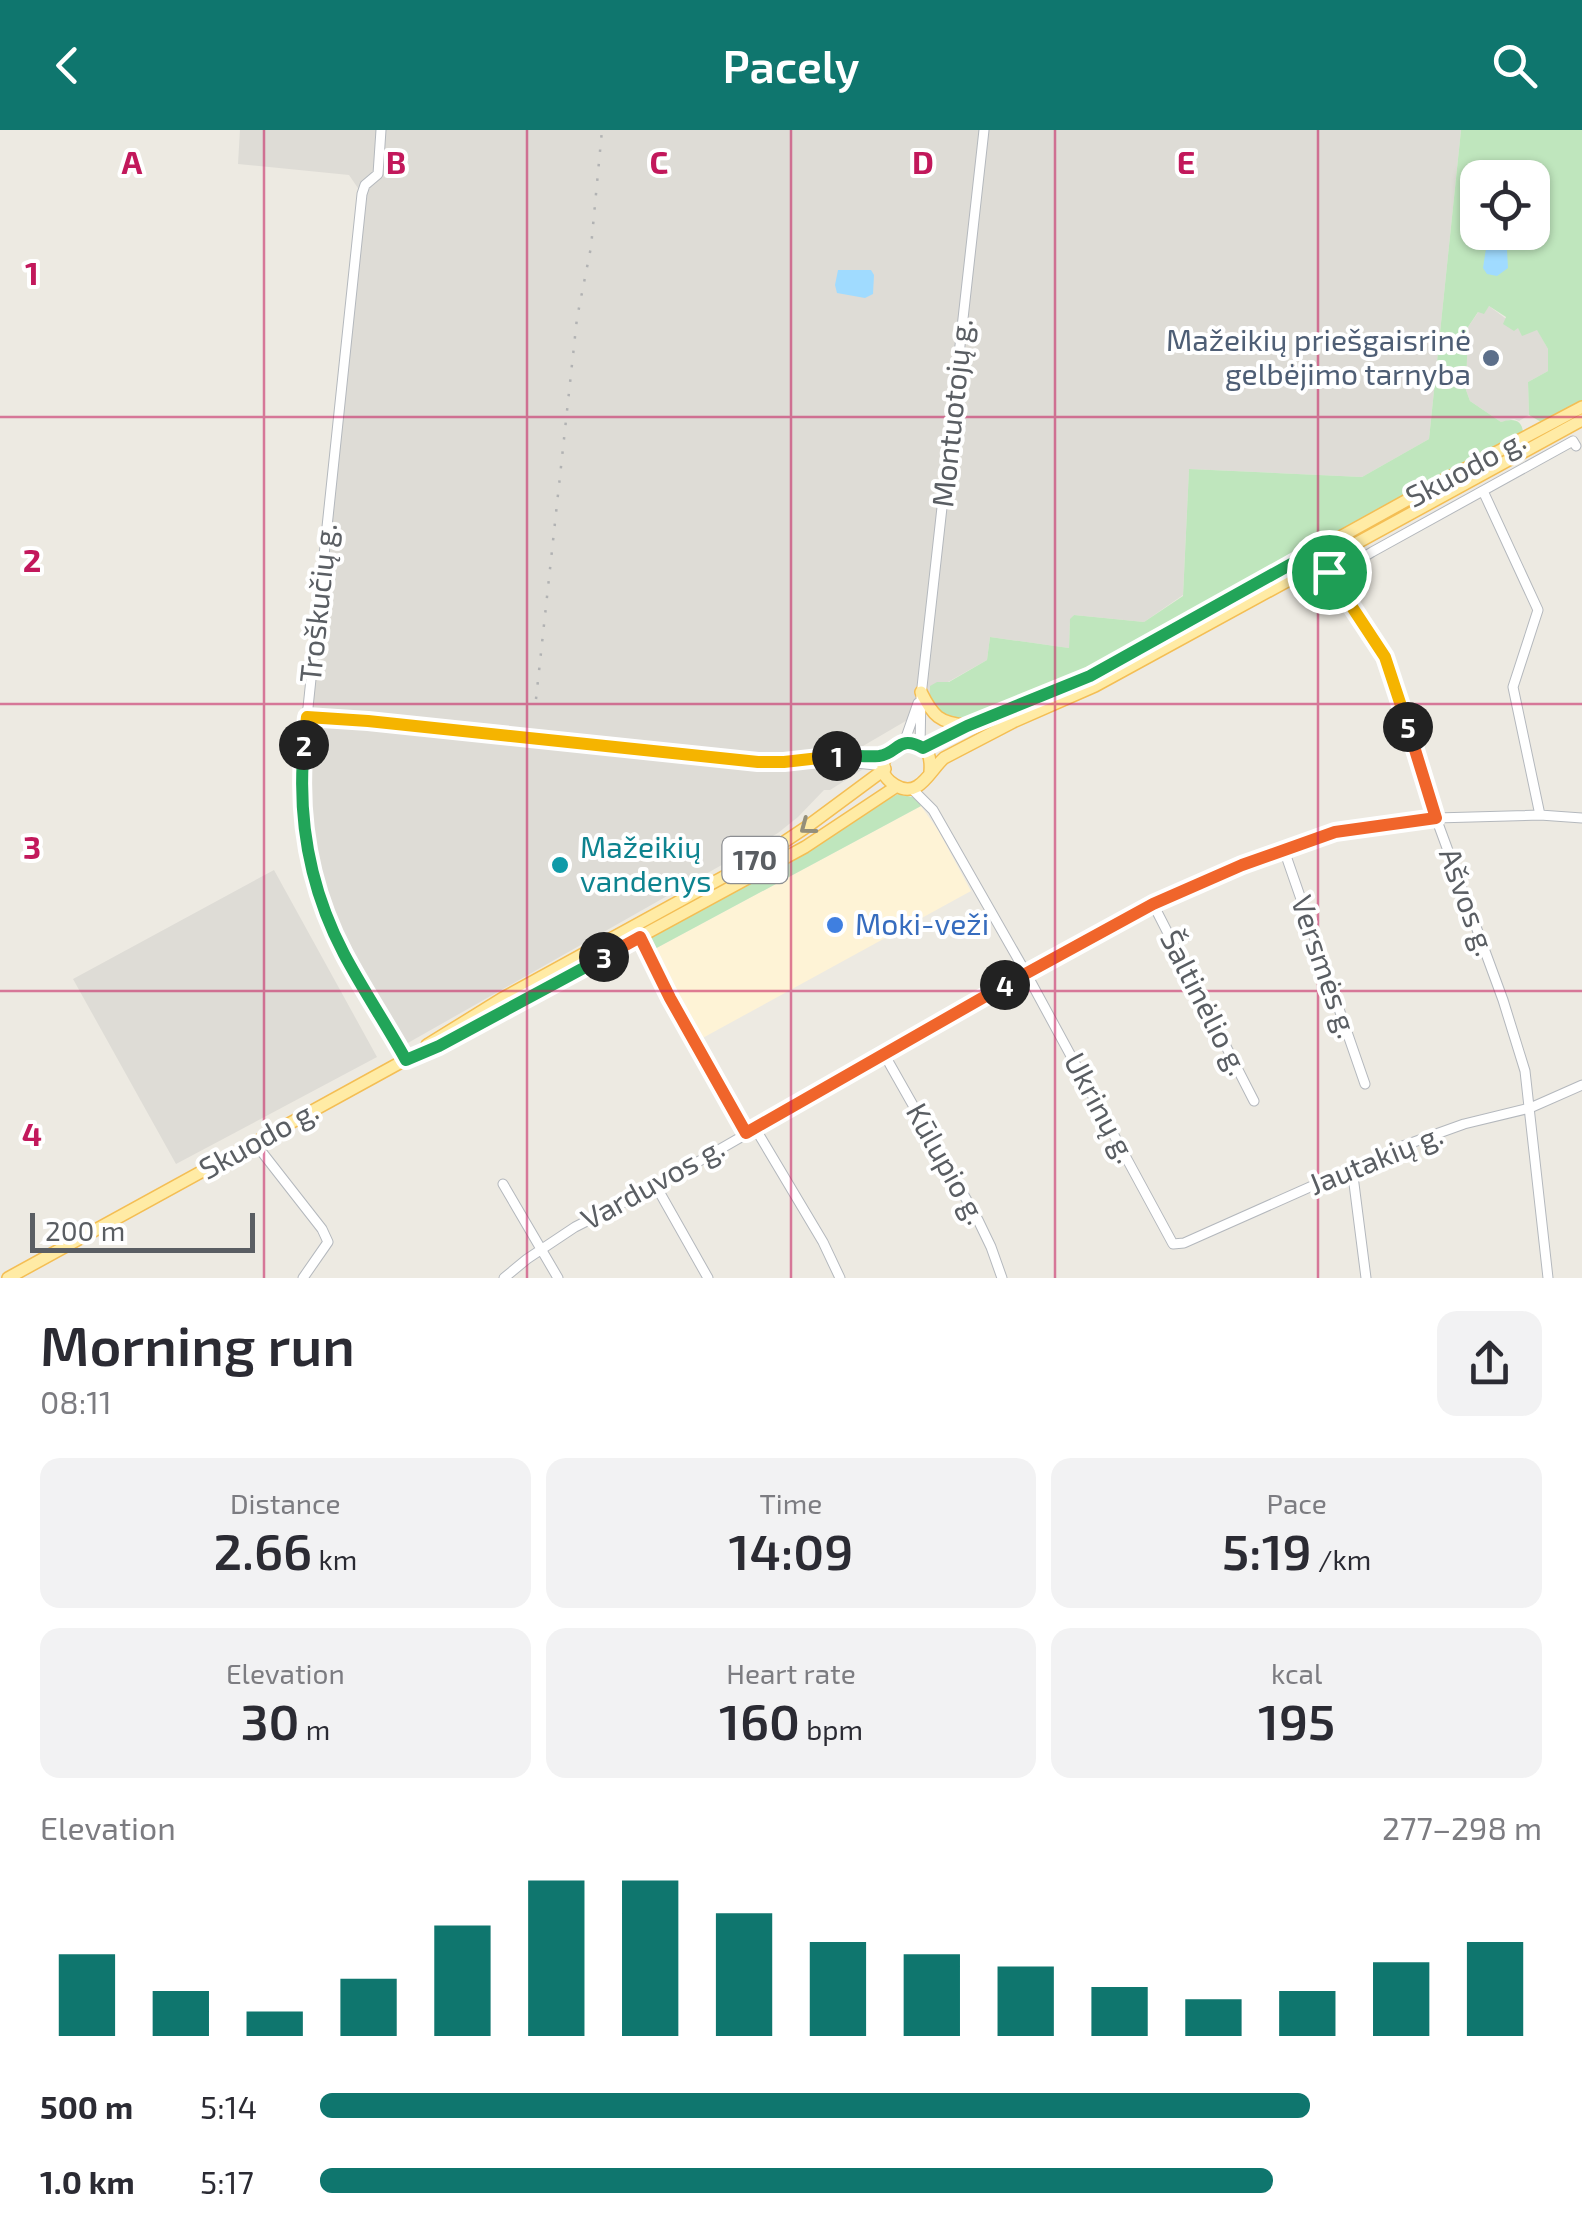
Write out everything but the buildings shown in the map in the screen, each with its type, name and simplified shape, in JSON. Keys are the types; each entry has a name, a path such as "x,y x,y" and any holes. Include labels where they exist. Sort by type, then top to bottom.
{"main road":[{"name":"Skuodo g.","path":"928,777 944,758 1095,686 1582,407"},
{"name":"Skuodo g.","path":"921,747 1090,676 1582,420"},
{"path":"921,694 935,716 967,726"},
{"path":"904,743 921,747 929,757 928,777 912,788 896,786 890,780 886,763 894,747 904,743"},
{"name":"Skuodo g.","path":"8,1278 406,1060 504,998 787,841 886,763"},
{"name":"Skuodo g.","path":"406,1060 439,1046 806,847 896,786"}],"street":[{"name":"Troškučių g.","path":"381,130 378,174 365,185 362,194 303,754 302,812 316,887 344,953 406,1060"},
{"name":"Montuotojų g.","path":"921,747 921,694 984,130"},
{"path":"1332,577 1574,441 1576,446"},
{"path":"1483,491 1538,610 1513,688 1540,815"},
{"name":"Ašvos g.","path":"1323,554 1332,577 1391,670 1436,818 1503,1000 1524,1070 1548,1278"},
{"name":"Montuotojų g.","path":"904,743 921,694"},
{"path":"307,717 758,762 841,755 886,763"},
{"path":"928,777 933,810"},
{"path":"912,788 933,810"},
{"name":"Ukrinų g.","path":"933,810 1174,1244"},
{"name":"Varduvos g.","path":"504,1278 575,1227 656,1186 1026,973 1153,904 1206,880 1335,832 1436,818 1582,818"},
{"name":"Versmės g.","path":"1284,850 1365,1084"},
{"name":"Šaltinėlio g.","path":"1153,904 1254,1101"},
{"path":"640,937 670,998 823,1242 840,1278"},
{"name":"Kūlupio g.","path":"884,1054 978,1220 1002,1278"},
{"name":"Jautakių g.","path":"1174,1244 1400,1147 1464,1124 1530,1108 1582,1086"},
{"path":"254,1142 328,1242 303,1278"},
{"path":"1352,1168 1366,1278"},
{"path":"503,1184 558,1278"},
{"path":"656,1186 708,1278"}],"shaded area":[{"path":"240,130 1461,130 1429,439 1362,477 1189,469 1183,595 1144,622 1074,615 1070,620 1069,648 990,637 987,660 948,682 937,682 933,705 863,746 865,768 824,790 778,833 399,1048 344,953 316,887 302,787 362,194 349,175 238,164"},
{"path":"1489,306 1517,327 1537,329 1548,349 1548,371 1528,382 1529,415 1519,421 1501,422 1470,401 1466,390 1468,327 1479,311"},
{"path":"921,806 971,891 699,1040 651,951"},
{"path":"274,870 377,1057 176,1164 73,979"}],"green space":[{"path":"1461,130 1582,130 1582,402 1543,423 1529,415 1528,382 1548,371 1548,349 1537,330 1522,336 1518,328 1514,331 1503,324 1506,317 1489,306 1484,314 1478,312 1468,327 1466,390 1470,401 1501,422 1518,422 1523,432 1078,676 959,721 939,713 930,697 930,686 949,682 987,660 990,637 1069,648 1070,619 1074,615 1144,622 1183,596 1189,469 1362,477 1429,439"},
{"path":"898,794 916,798 921,806 651,951 648,941 654,934 816,847"}],"water":[{"path":"1486,250 1507,250 1508,268 1497,276 1487,274 1483,268"},
{"path":"838,270 871,270 873,294 865,298 837,293"}],"railway":[{"path":"536,699 577,318 591,247 602,130"}],"place":[{"name":"Mažeikių priešgaisrinė gelbėjimo tarnyba","path":"1491,358"},
{"name":"Mažeikių vandenys","path":"560,865"},
{"name":"Moki-veži","path":"835,925"}],"route":[{"path":"1320,548 1329,572 1391,670 1436,818 1335,832 1180,890 746,1133 640,937 406,1060 344,953 316,887 302,812 307,717 758,762 841,755 883,756 904,743 923,748 1090,676 1320,548"}]}
